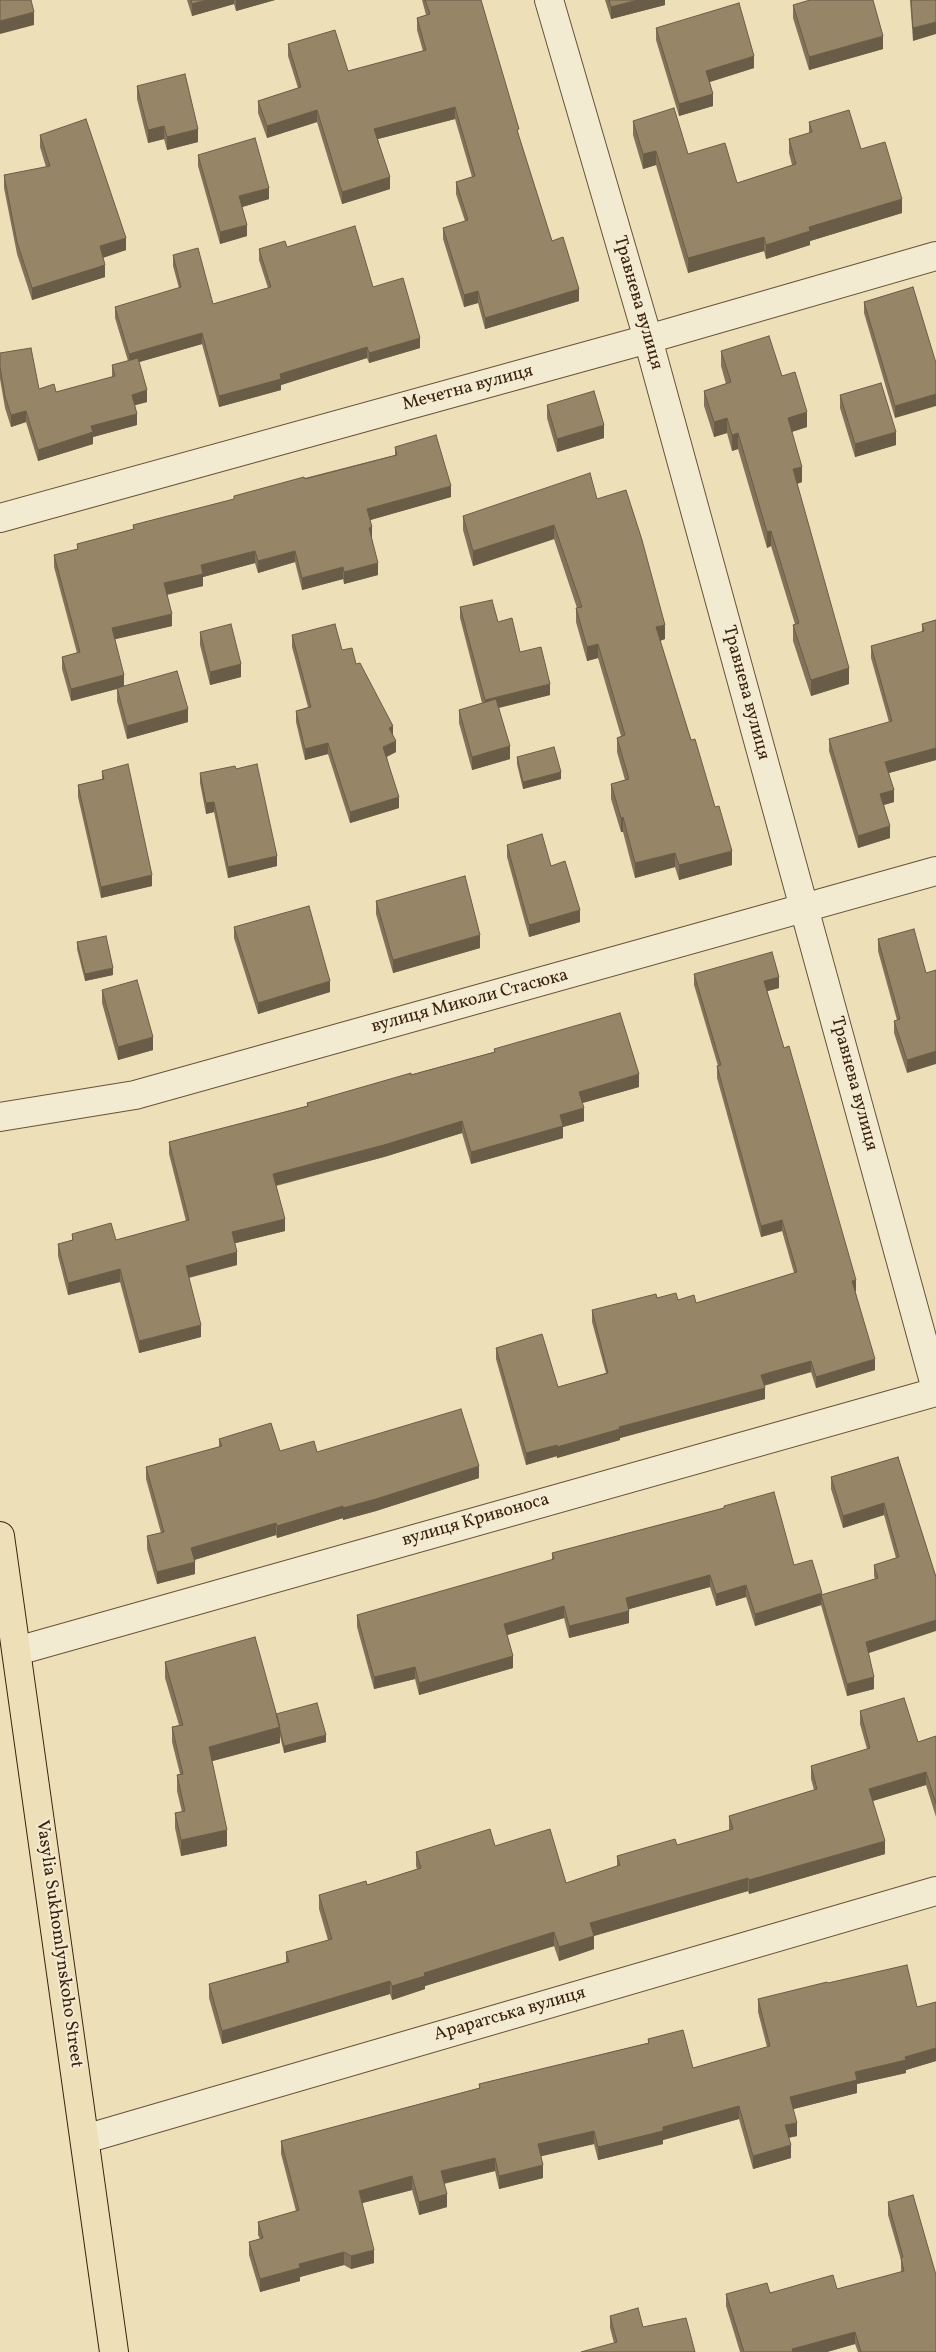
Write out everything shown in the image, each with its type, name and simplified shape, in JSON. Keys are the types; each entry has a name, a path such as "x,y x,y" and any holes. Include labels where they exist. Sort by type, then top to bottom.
{"main road":[{"name":"Vasylia Sukhomlynskoho Street","path":"0,1536 114,2352"}],"street":[{"name":"Травнева вулиця","path":"549,0 648,339 936,1390"},
{"name":"Мечетна вулиця","path":"0,518 648,339 936,256"},
{"name":"вулиця Миколи Стасюка","path":"0,1116 135,1095 805,910 936,871"},
{"name":"вулиця Кривоноса","path":"17,1650 936,1390"},
{"name":"Араратська вулиця","path":"85,2139 936,1890"}],"building":[{"path":"0,0 31,0 34,12 0,21"},
{"path":"191,0 207,0 192,4"},
{"path":"425,0 481,0 519,129 517,130 552,241 563,237 579,289 485,318 478,291 464,295 443,228 468,220 456,182 475,176 455,107 374,129 390,177 342,192 317,110 267,126 258,101 301,87 288,44 335,30 348,71 426,50 417,18 430,14"},
{"path":"609,0 638,0 611,7"},
{"path":"810,0 873,0 883,36 809,57 793,5"},
{"path":"911,0 936,0 936,22 913,28"},
{"path":"739,3 754,56 706,71 713,94 679,104 656,28"},
{"path":"185,74 198,129 167,137 164,126 148,130 137,86"},
{"path":"674,108 688,154 725,143 737,183 796,164 789,139 812,132 809,122 849,110 861,149 885,142 902,199 809,227 810,231 766,245 764,237 688,258 656,151 643,154 633,121"},
{"path":"86,119 126,238 100,246 105,265 32,288 17,242 4,175 50,166 40,135"},
{"path":"255,138 269,188 239,196 247,225 220,232 198,155"},
{"path":"355,226 373,287 403,278 420,338 369,353 367,347 280,374 281,379 219,396 202,333 129,354 115,307 181,287 173,255 198,248 213,304 271,287 259,249 285,241 287,247"},
{"path":"913,287 936,363 936,394 895,406 864,302"},
{"path":"769,336 782,376 795,372 807,412 788,418 802,467 793,469 849,668 811,680 793,625 799,623 771,531 767,532 738,433 732,435 727,418 714,422 704,391 731,382 721,351"},
{"path":"31,348 39,389 54,384 56,392 115,376 112,365 138,358 147,390 132,395 137,414 91,426 93,432 38,450 26,411 11,415 5,396 0,367 0,353"},
{"path":"881,383 896,432 855,444 840,395"},
{"path":"594,391 604,425 557,439 547,405"},
{"path":"436,435 451,486 367,509 372,527 369,528 378,563 344,572 343,567 302,578 295,551 258,561 255,551 201,565 203,574 164,583 172,614 112,628 124,675 71,689 62,657 80,652 54,555 78,549 77,544 134,529 133,525 234,499 234,496 304,477 305,479 397,455 395,447"},
{"path":"590,473 597,499 626,490 665,625 656,627 691,740 695,739 715,807 719,806 732,851 679,865 675,853 635,863 623,817 621,818 611,784 629,779 617,738 625,735 598,644 587,647 576,608 582,607 554,525 473,551 463,516"},
{"path":"492,600 498,622 512,618 520,652 541,647 550,684 485,700 460,607"},
{"path":"936,620 936,748 885,762 894,790 880,794 890,826 858,836 829,739 892,721 871,646 924,631 922,624"},
{"path":"231,624 241,664 210,672 200,632"},
{"path":"335,624 342,650 352,648 356,664 360,663 393,726 389,728 396,741 383,747 399,797 350,812 328,743 305,749 296,711 311,707 292,635"},
{"path":"177,671 188,709 127,726 117,688"},
{"path":"496,699 510,746 472,757 459,710"},
{"path":"554,747 561,772 523,782 517,757"},
{"path":"128,764 152,875 101,887 78,785 104,779 102,771"},
{"path":"257,764 277,856 228,867 214,802 206,803 200,773 235,766 236,769"},
{"path":"542,834 551,866 565,861 580,910 529,925 507,845"},
{"path":"465,876 480,935 393,960 376,901"},
{"path":"309,906 330,981 258,1003 234,927"},
{"path":"914,929 926,973 936,970 936,1051 907,1060 894,1021 900,1019 878,939"},
{"path":"106,936 113,968 85,974 77,942"},
{"path":"772,952 779,977 764,981 784,1048 789,1046 856,1280 852,1281 875,1359 816,1377 811,1361 761,1375 765,1388 619,1427 620,1429 557,1447 557,1445 526,1453 496,1348 542,1334 558,1387 608,1373 592,1310 656,1294 657,1298 676,1293 678,1300 694,1295 696,1303 797,1272 782,1220 761,1226 717,1066 721,1065 694,974"},
{"path":"137,980 153,1037 118,1047 102,990"},
{"path":"620,1013 639,1074 579,1092 584,1108 560,1115 563,1126 471,1152 462,1121 384,1145 273,1174 285,1219 232,1232 237,1252 186,1266 201,1325 139,1341 120,1269 68,1283 58,1244 73,1240 72,1234 111,1223 116,1240 189,1220 169,1142 308,1106 307,1103 411,1073 411,1075 495,1052 494,1049"},
{"path":"461,1409 479,1466 376,1499 343,1508 343,1506 277,1526 276,1523 191,1548 195,1562 157,1572 147,1536 164,1532 146,1467 222,1446 219,1439 271,1423 280,1451 314,1441 317,1452"},
{"path":"898,1457 936,1577 936,1620 866,1642 874,1677 847,1684 821,1595 878,1578 874,1565 899,1557 884,1503 843,1516 831,1477"},
{"path":"774,1492 794,1565 812,1560 822,1593 755,1614 746,1585 716,1594 710,1575 626,1598 629,1611 569,1626 564,1606 504,1624 513,1656 419,1683 415,1667 374,1677 357,1615 554,1559 552,1553 724,1508 724,1506"},
{"path":"255,1637 280,1727 209,1747 227,1830 181,1840 175,1813 185,1811 177,1775 183,1774 172,1727 183,1725 165,1662"},
{"path":"904,1698 918,1742 936,1736 936,1804 926,1772 869,1789 885,1841 590,1923 594,1936 559,1947 554,1932 424,1973 425,1976 392,1986 390,1981 222,2031 209,1984 289,1962 286,1952 332,1939 319,1895 366,1881 367,1885 421,1868 416,1852 490,1829 495,1846 550,1829 566,1883 620,1865 617,1856 675,1839 677,1845 733,1829 729,1816 817,1789 811,1766 870,1748 860,1711"},
{"path":"317,1703 326,1735 284,1746 276,1714"},
{"path":"907,1965 917,2007 936,2002 936,2048 905,2057 906,2060 855,2072 857,2080 790,2097 797,2123 785,2125 791,2145 753,2156 739,2106 663,2127 663,2131 598,2147 594,2131 538,2144 543,2165 499,2176 495,2158 441,2171 447,2194 419,2202 412,2176 359,2191 374,2250 351,2256 344,2252 299,2264 300,2268 260,2279 249,2242 263,2238 258,2222 299,2210 281,2141 480,2088 479,2084 649,2043 648,2039 683,2030 693,2068 770,2046 758,1999"},
{"path":"913,2195 936,2275 936,2352 861,2352 855,2332 792,2349 793,2352 744,2352 726,2294 767,2283 770,2293 833,2275 837,2289 904,2271 901,2258 903,2257 888,2202"},
{"path":"638,2308 643,2327 686,2318 695,2352 581,2352 617,2342 610,2316"}]}
